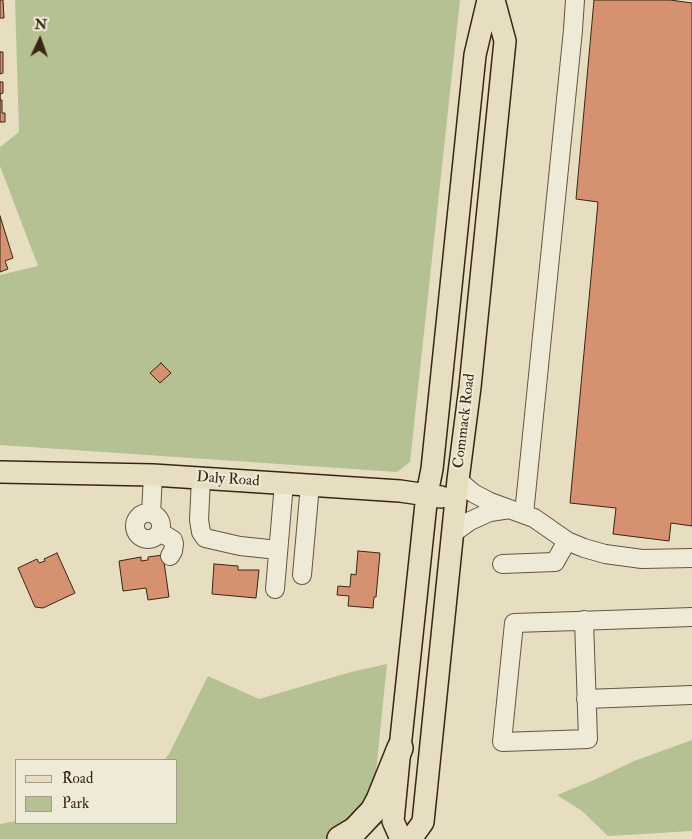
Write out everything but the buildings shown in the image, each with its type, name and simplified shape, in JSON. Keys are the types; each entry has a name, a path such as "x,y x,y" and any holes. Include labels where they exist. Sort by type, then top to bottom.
{"highway":[{"path":"340,839 355,830 373,811 400,748"}],"main road":[{"name":"Commack Road","path":"401,839 392,821 427,494 432,469 475,56 488,0"},
{"name":"Commack Road","path":"411,839 423,822 452,534 470,387 504,41 494,0"},
{"name":"Daly Road","path":"0,472 153,475 427,494 457,490"}],"lane":[{"path":"518,511 575,0"},
{"path":"153,475 151,513 161,521 160,532 173,540 174,550 170,556"},
{"path":"200,478 199,520 201,532 205,538 240,546 278,550"},
{"path":"275,589 284,483"},
{"path":"302,575 310,485"},
{"path":"457,490 473,493 490,502 518,511 534,518 567,541 605,554 642,559 692,558"},
{"path":"452,534 470,521 490,512 518,511"},
{"path":"502,564 555,562 567,541"},
{"path":"584,620 588,739 502,742 514,623 584,620 692,617"},
{"path":"586,699 692,695"}],"green space":[{"path":"15,0 460,0 410,462 397,472 0,445 0,275 38,266 0,166 0,147 19,132"},
{"path":"387,664 374,792 366,806 328,839 0,839 0,824 15,821 15,824 178,824 178,759 165,759 208,676 259,699 351,672"},
{"path":"692,740 692,831 608,836 582,811 557,795 634,761"}]}
